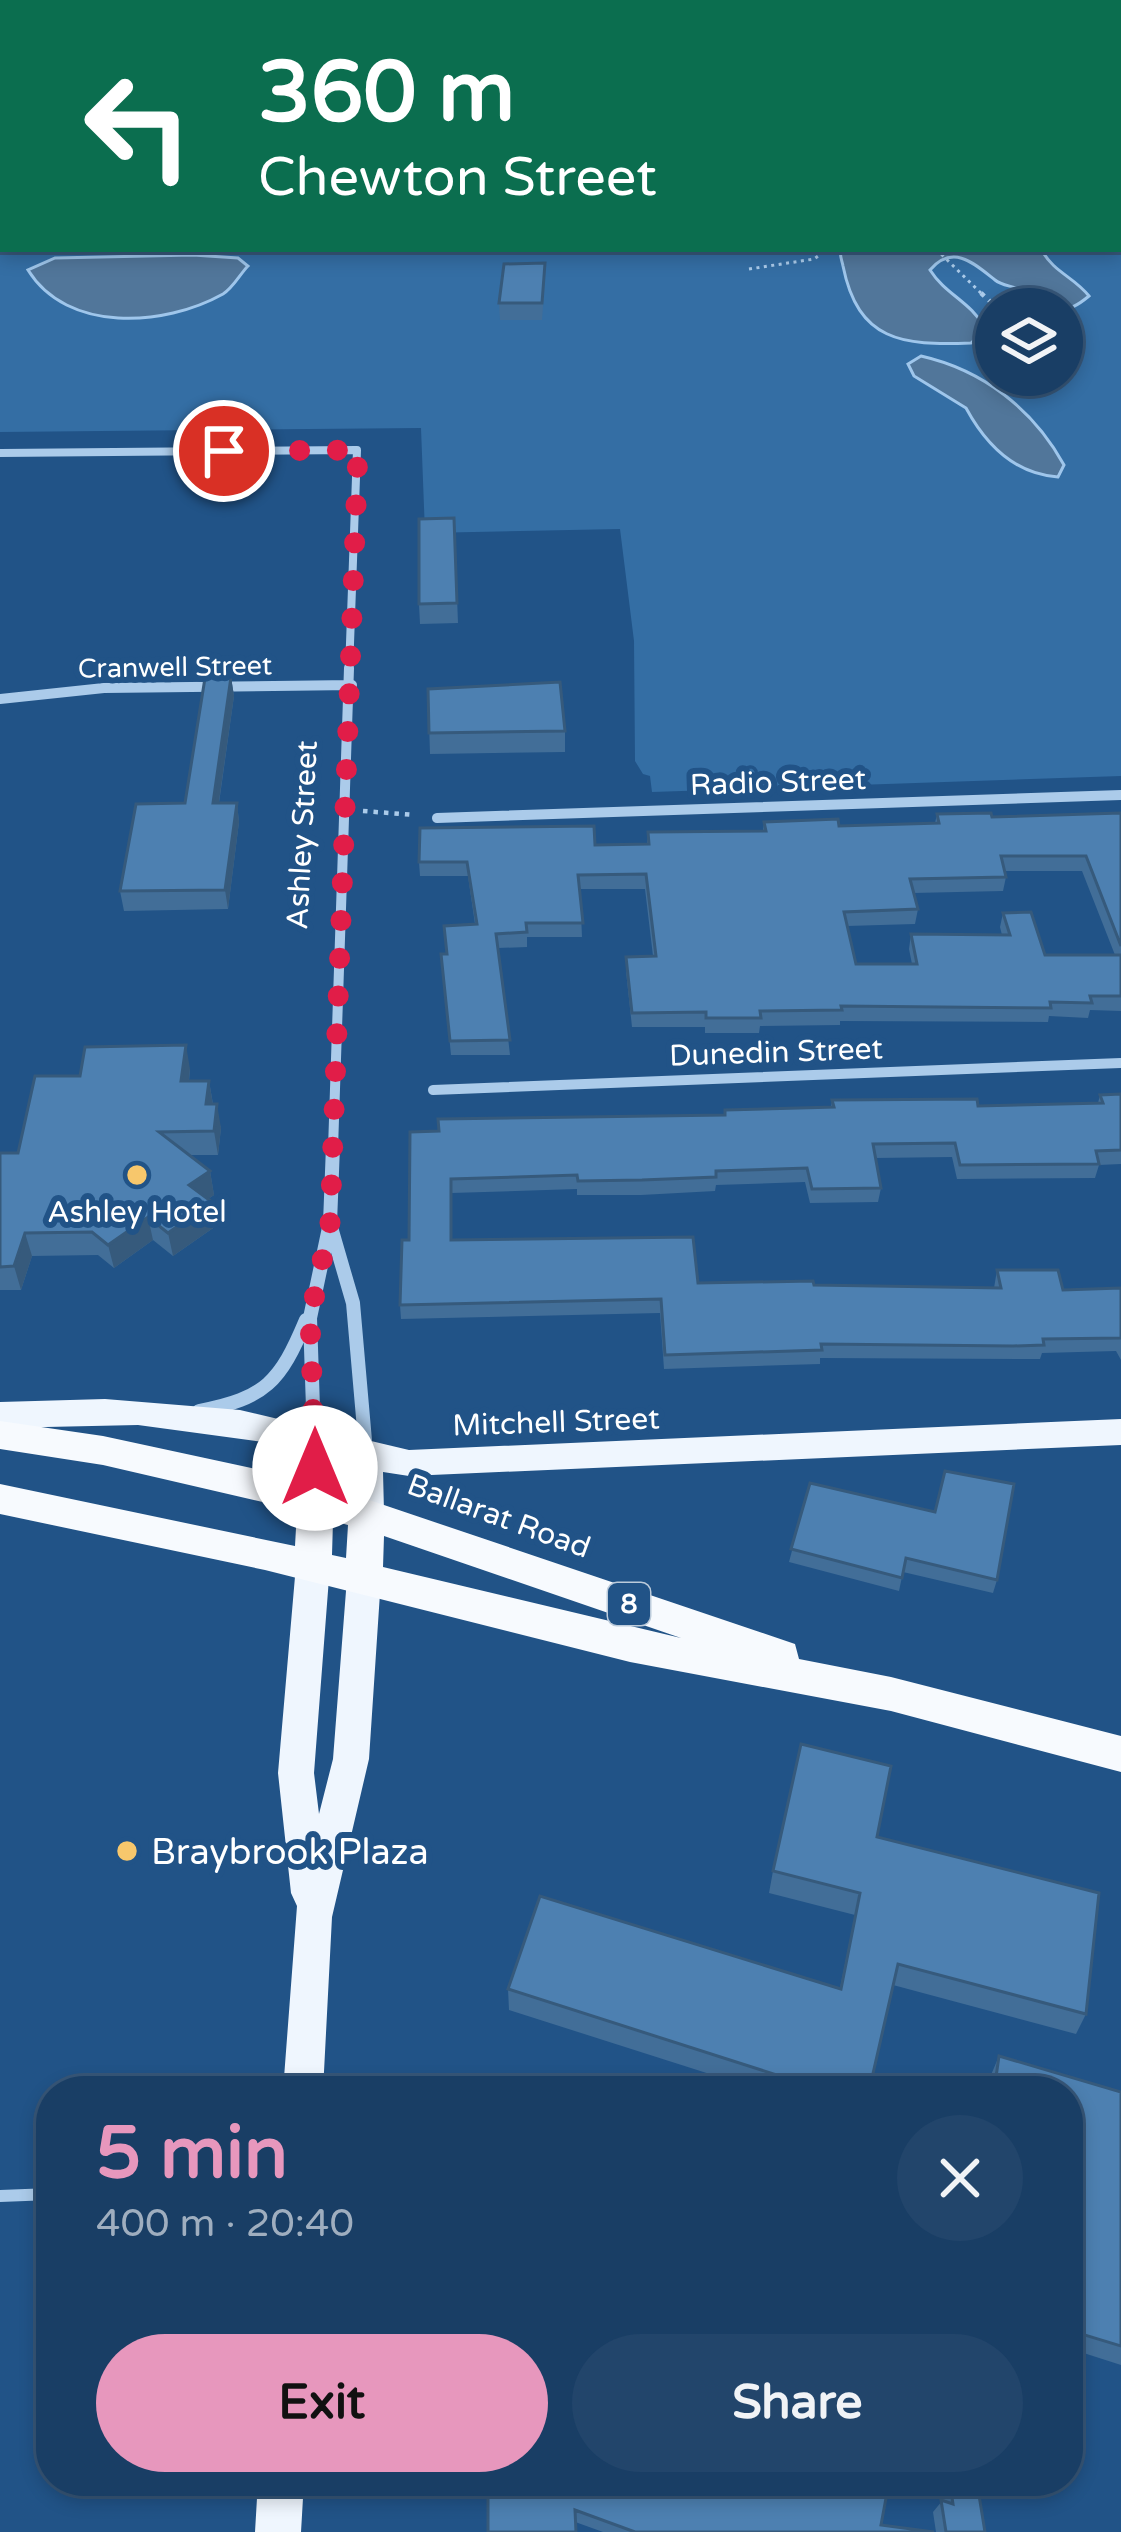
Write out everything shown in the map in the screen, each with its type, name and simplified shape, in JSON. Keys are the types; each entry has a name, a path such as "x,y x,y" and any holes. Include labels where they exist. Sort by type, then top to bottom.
{"highway":[{"name":"Ballarat Road","path":"0,1435 142,1455 316,1497 891,1694"},
{"name":"Ashley Street","path":"314,1565 316,1497"},
{"name":"Ballarat Road","path":"0,1499 314,1565 630,1645 891,1694 1121,1754"},
{"name":"Ashley Street","path":"364,1578 367,1512"}],"main road":[{"name":"Mitchell Street","path":"0,1414 103,1408 180,1414 314,1438 366,1456 433,1462 1121,1432"},
{"name":"Ashley Street","path":"314,1438 316,1497"},
{"name":"Ashley Street","path":"366,1456 367,1512"},
{"name":"Ashley Street","path":"304,2076 313,1917 296,1773 314,1565"},
{"name":"Ashley Street","path":"313,1917 351,1759 364,1578"},
{"path":"278,2532 280,2496"}],"street":[{"name":"Ashley Street","path":"0,453 358,450 330,1223 311,1308 314,1438"},
{"name":"Cranwell Street","path":"0,699 104,688 352,685"},
{"name":"Radio Street","path":"436,818 1121,795"},
{"name":"Dunedin Street","path":"433,1090 1121,1063"},
{"name":"Ashley Street","path":"330,1223 353,1303 366,1456"},
{"path":"180,1414 241,1402 271,1390 287,1366 311,1308"}],"lane":[{"path":"0,2196 36,2195"}],"path":[{"path":"749,269 814,259 824,252"},
{"path":"938,252 976,288"},
{"path":"345,811 436,818"}],"shaded area":[{"path":"0,252 1121,252 1121,776 652,792 650,776 635,761 634,641 620,529 425,533 421,428 0,432"},
{"path":"841,252 1043,252 1081,288 1016,288 964,259 939,262 930,270 975,314 971,343 924,343 887,334 872,324 850,291"},
{"path":"55,258 238,258 248,266 223,294 146,318 91,314 67,305 28,270"},
{"path":"921,356 944,362 975,376 975,396 1005,396 1051,445 1064,465 1058,477 1027,470 1002,454 966,408 914,376 908,364"}],"building":[{"path":"545,263 542,303 499,303 504,264"},
{"path":"454,518 457,603 419,604 419,519"},
{"path":"231,677 213,803 237,803 225,890 120,891 136,804 185,803 205,678"},
{"path":"560,682 565,731 429,733 428,689"},
{"path":"991,813 992,817 1121,813 1121,946 1086,856 1001,856 1006,877 910,879 918,909 844,912 856,964 917,964 911,934 1010,935 1003,913 1031,912 1045,955 1121,955 1121,996 1090,996 1092,1003 1050,1002 1051,1008 841,1006 842,1010 760,1011 761,1018 706,1018 706,1012 632,1013 626,957 656,956 646,874 578,875 583,923 526,923 527,932 496,934 510,1040 450,1041 441,954 447,954 444,926 477,924 467,862 419,862 420,828 594,826 595,845 649,844 648,832 766,831 764,822 838,819 839,826 939,823 937,814"},
{"name":"Ashley Hotel","path":"186,1045 181,1081 209,1081 206,1104 217,1104 214,1131 159,1132 210,1171 189,1185 212,1202 168,1233 148,1217 108,1245 92,1232 25,1233 14,1266 0,1267 0,1153 18,1153 35,1076 80,1076 85,1047"},
{"path":"1121,1094 1121,1150 1096,1151 1099,1164 960,1165 955,1143 873,1144 881,1188 812,1189 807,1168 716,1171 716,1177 642,1180 578,1181 577,1175 451,1179 451,1240 693,1237 698,1283 813,1281 814,1285 1001,1288 997,1270 1058,1270 1063,1290 1121,1288 1121,1338 1043,1339 1044,1345 1013,1346 821,1344 822,1350 665,1355 661,1299 400,1305 402,1240 409,1240 410,1132 439,1131 438,1119 725,1115 725,1110 834,1107 832,1100 977,1099 978,1106 1103,1103 1100,1095"},
{"path":"945,1471 1014,1484 997,1580 906,1558 902,1578 791,1549 810,1483 935,1512"},
{"path":"801,1744 891,1766 877,1837 1099,1893 1086,2014 898,1964 872,2076 780,2076 508,1989 540,1896 841,1989 860,1893 773,1871"},
{"path":"999,2056 1067,2076 996,2076"},
{"path":"1083,2081 1121,2092 1121,2346 1083,2335"},
{"path":"488,2496 886,2496 881,2525 934,2532 635,2532 575,2510 576,2532 488,2532"},
{"path":"952,2496 979,2496 985,2532 946,2532 941,2500 953,2504"}],"place":[{"name":"Ashley Hotel","path":"137,1175"},
{"name":"Braybrook Plaza","path":"127,1851"}],"route":[{"path":"224,451 358,450 330,1223 310,1318 315,1468"}]}
